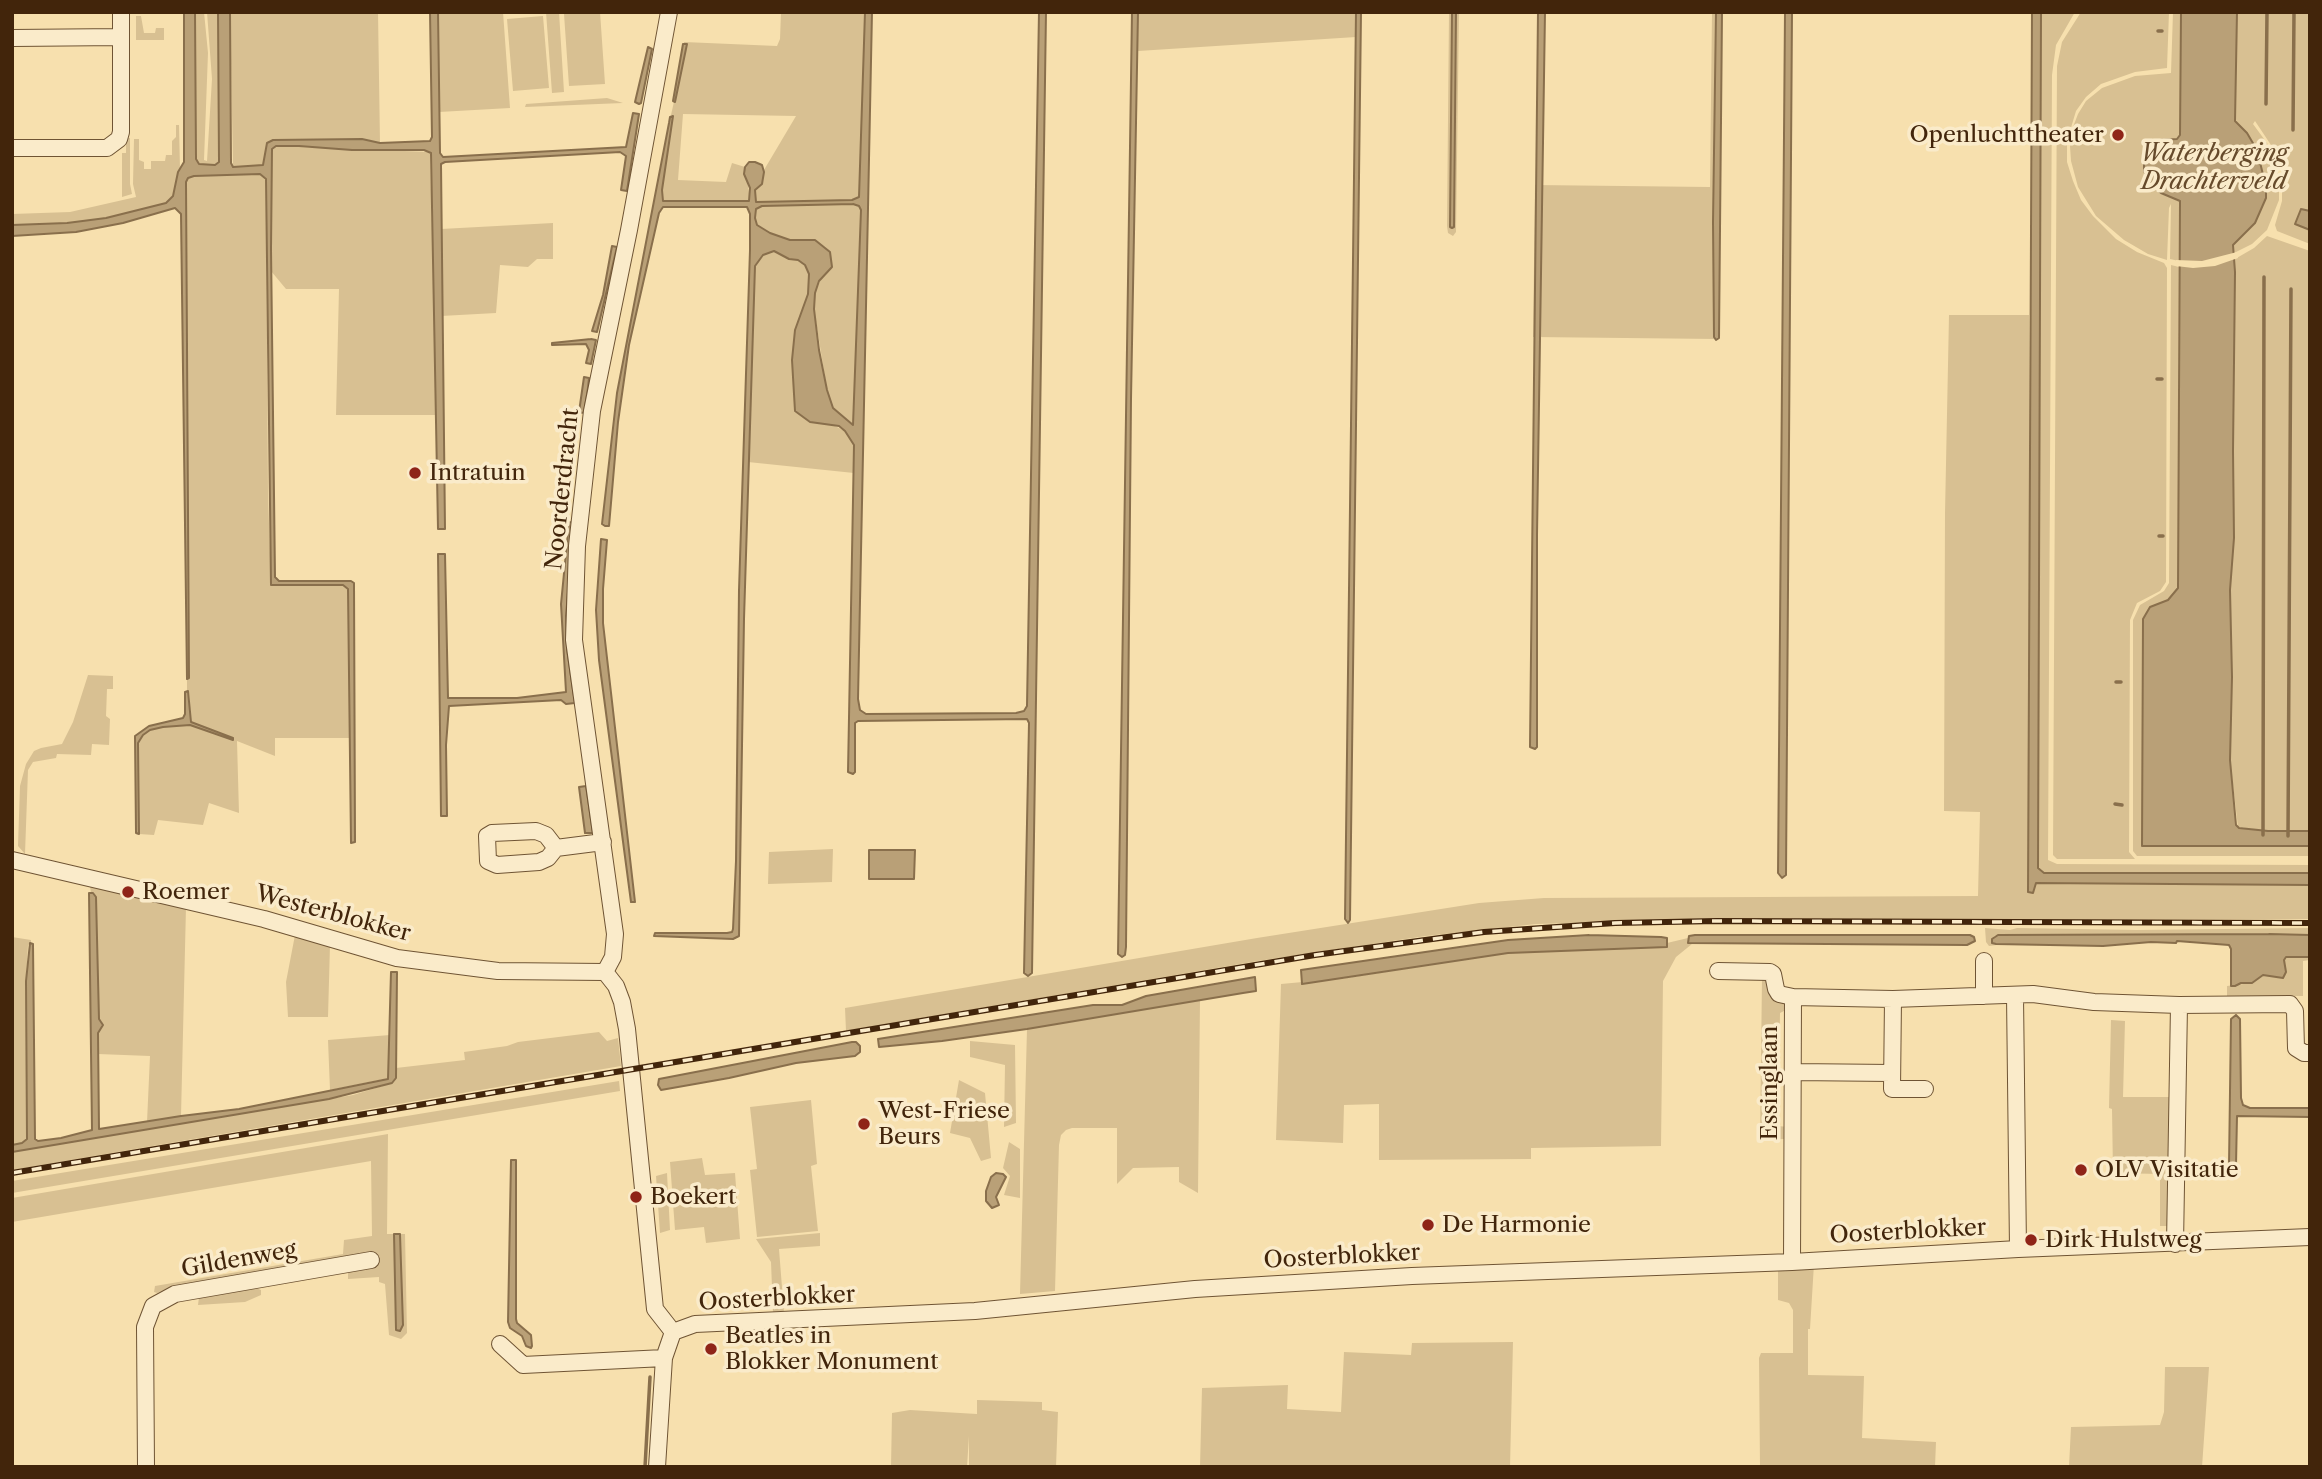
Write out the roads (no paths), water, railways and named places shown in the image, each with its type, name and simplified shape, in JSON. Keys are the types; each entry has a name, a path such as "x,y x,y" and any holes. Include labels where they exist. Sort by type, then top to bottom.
{"street":[{"path":"12,148 107,148 115,144 121,132 121,12"},
{"name":"Noorderdracht","path":"605,972 613,957 615,934 575,640 577,545 592,411 669,12"},
{"path":"12,38 121,37"},
{"path":"556,848 603,842"},
{"name":"Westerblokker","path":"12,860 264,919 397,958 498,971 605,972"},
{"path":"1984,961 1984,996"},
{"name":"Essinglaan","path":"1718,971 1770,972 1779,994 1793,997 1793,1262"},
{"path":"605,972 616,986 627,1030 655,1309 673,1332 664,1358 657,1467"},
{"path":"1793,997 1893,999 2033,994 2094,1002 2179,1005 2290,1004 2295,1011 2297,1048 2304,1053 2310,1053"},
{"path":"2015,996 2018,1249"},
{"path":"1893,999 1892,1089 1925,1089"},
{"path":"2175,1244 2179,1005"},
{"path":"1793,1072 1892,1073"},
{"name":"Oosterblokker","path":"673,1332 695,1324 975,1311 1195,1289 1467,1273 1793,1262 2018,1249 2310,1237"},
{"name":"Gildenweg","path":"146,1467 145,1327 153,1306 175,1294 371,1260"},
{"path":"500,1344 523,1365 664,1358"}],"water":[{"path":"184,12 195,12 196,159 199,164 215,165 219,162 218,12 230,12 233,167 263,165 267,143 273,140 362,139 380,143 430,141 430,12 438,12 440,153 443,157 626,147 633,113 639,114 627,191 621,190 626,156 620,152 441,164 445,529 438,529 431,153 424,150 352,150 299,146 276,146 272,149 275,577 279,581 354,583 355,842 351,843 348,589 343,585 271,585 266,179 260,174 194,176 186,182 187,679 181,214 175,208 123,223 76,232 12,236 12,225 106,218 166,203 173,196 178,172 184,162"},
{"path":"865,12 872,12 858,699 860,710 866,714 1024,711 1027,706 1039,12 1046,12 1032,973 1028,976 1024,973 1027,719 858,721 855,723 855,772 848,772 854,445 839,426 810,422 795,411 792,360 795,330 808,294 809,274 805,265 798,260 789,259 774,251 763,255 755,266 744,619 739,936 733,939 654,936 655,933 727,933 733,929 739,590 750,250 750,214 747,207 663,207 659,213 629,345 618,422 609,526 605,526 602,524 617,393 670,117 673,116 662,190 663,201 749,201 750,188 744,174 749,162 762,165 764,172 762,184 755,190 756,202 852,200 859,197","holes":["762,206 859,206 861,210 853,425 833,408 819,350 814,309 815,293 819,281 832,267 830,252 815,240 790,240 770,233 757,225 755,218 756,209"]},
{"path":"1132,12 1138,12 1126,947 1122,957 1118,954"},
{"path":"1356,12 1361,12 1348,923 1345,919"},
{"path":"1452,12 1456,12 1452,228 1450,227"},
{"path":"1538,12 1545,12 1535,749 1530,747"},
{"path":"1716,12 1722,12 1719,338 1716,340 1713,222"},
{"path":"1785,12 1792,12 1786,875 1782,878 1778,873"},
{"path":"2032,12 2041,12 2038,868 2044,873 2310,873 2310,885 2036,883 2033,893 2028,892"},
{"name":"Waterberging Drachterveld","path":"2181,12 2237,12 2235,121 2247,133 2257,150 2266,187 2266,198 2255,223 2233,245 2234,538 2230,590 2230,760 2236,825 2239,828 2268,831 2310,831 2310,846 2142,846 2143,619 2150,607 2168,600 2178,588 2180,201 2161,193 2151,185 2144,171 2144,164 2152,145 2160,140 2177,139 2180,135"},
{"path":"683,44 687,44 675,102 673,101"},
{"path":"648,47 652,49 639,104 635,102"},
{"name":"Waterberging Drachterveld","path":"2301,209 2310,211 2310,230 2295,224"},
{"path":"612,246 617,247 597,332 592,331 603,295"},
{"path":"596,340 591,364 586,363 589,350 586,344 552,345 552,343"},
{"path":"584,377 589,378 584,413 579,412"},
{"path":"569,522 574,523 566,616 567,649 575,703 566,704 561,700 449,706 446,745 447,816 441,816 438,554 445,554 448,698 517,698 566,692 561,604"},
{"path":"601,539 607,540 603,623 635,902 631,902 599,660 596,610"},
{"path":"188,691 191,722 233,740 190,725 163,727 143,735 138,743 139,834 136,833 135,736 149,726 183,718 185,692"},
{"path":"586,786 593,833 585,833 579,787"},
{"path":"869,850 915,850 914,879 869,879"},
{"path":"89,893 96,897 99,1019 103,1025 98,1033 99,1129 239,1109 388,1079 391,972 397,972 396,1078 392,1083 329,1099 12,1152 12,1145 27,1139 26,981 30,943 33,944 35,1139 38,1141 61,1138 92,1130"},
{"path":"1589,935 1661,937 1667,938 1667,947 1508,953 1302,984 1301,970 1508,940"},
{"path":"1970,935 1975,941 1967,945 1688,943 1689,936"},
{"path":"1998,935 2310,935 2310,957 2286,957 2286,972 2283,978 2263,975 2252,983 2235,986 2231,986 2229,945 2177,941 2103,946 1992,943 1992,939"},
{"path":"1255,977 1256,991 1027,1029 879,1047 878,1039 1093,1005 1122,1005 1146,996"},
{"path":"2236,1015 2240,1019 2243,1105 2250,1108 2310,1108 2310,1117 2237,1116 2236,1165 2229,1165 2231,1019"},
{"path":"852,1042 860,1046 860,1052 855,1056 796,1063 661,1090 658,1085 659,1079"},
{"path":"511,1160 516,1160 516,1319 531,1335 531,1348 526,1346 522,1336 510,1328 508,1322"},
{"path":"996,1173 1006,1177 996,1197 999,1205 992,1208 986,1201 986,1191 991,1177"},
{"path":"394,1234 400,1234 403,1325 400,1331 396,1330"}],"waterway":[{"path":"2266,104 2267,12"},
{"path":"2293,130 2294,12"},
{"path":"2263,835 2264,277"},
{"path":"2288,836 2291,289"},
{"path":"2157,379 2162,379"},
{"path":"2116,682 2121,682"},
{"path":"2115,804 2122,805"},
{"path":"645,1467 650,1377"}],"railway":[{"path":"12,1173 1315,955 1484,932 1615,923 1717,921 2310,923"}],"place":[{"name":"Openluchttheater","path":"2118,135"},
{"name":"Intratuin","path":"415,473"},
{"name":"Roemer","path":"128,892"},
{"name":"West-Friese Beurs","path":"864,1124"},
{"name":"OLV Visitatie","path":"2081,1170"},
{"name":"Boekert","path":"636,1197"},
{"name":"De Harmonie","path":"1428,1225"},
{"name":"Dirk Hulstweg","path":"2031,1240"},
{"name":"Beatles in Blokker Monument","path":"711,1349"}]}
